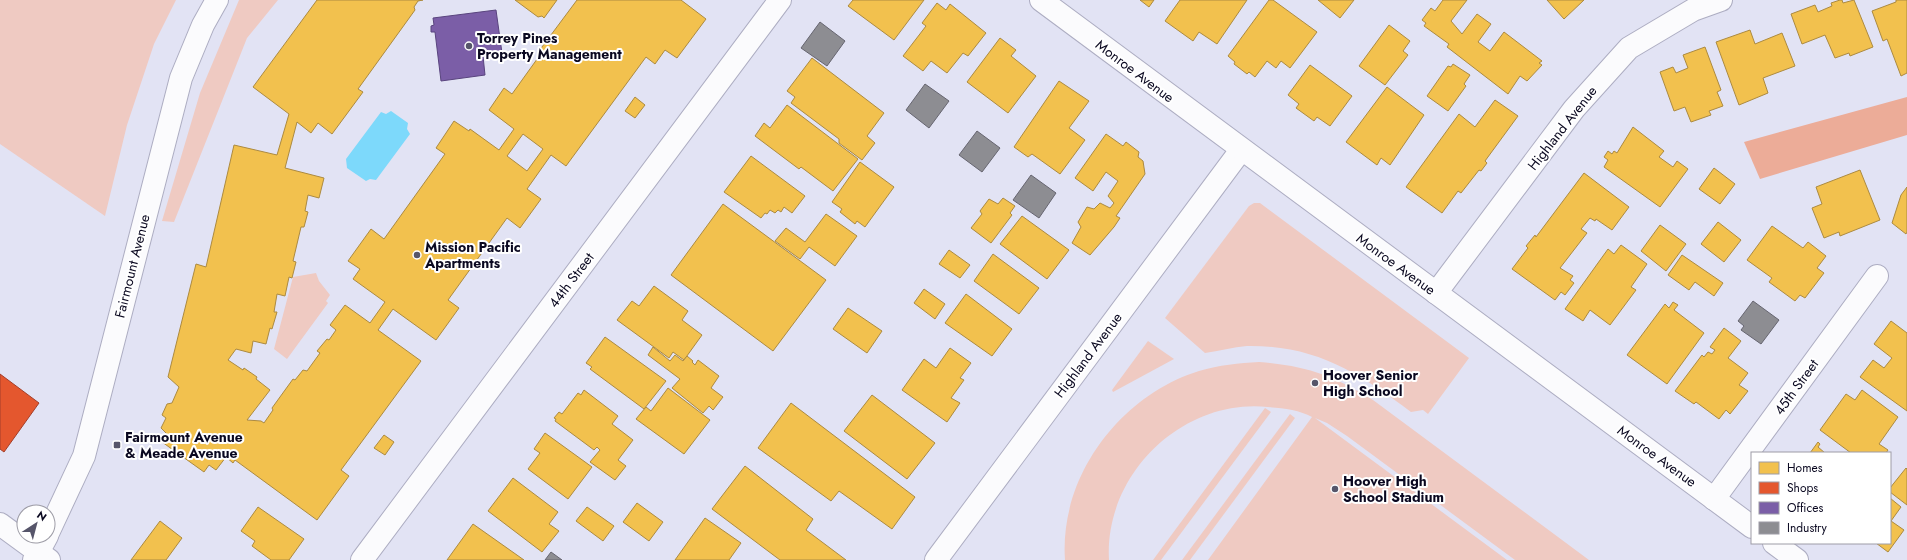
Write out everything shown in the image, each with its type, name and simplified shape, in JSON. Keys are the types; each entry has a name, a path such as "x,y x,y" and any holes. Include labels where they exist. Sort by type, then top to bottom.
{"street":[{"name":"Fairmount Avenue","path":"56,516 84,456 181,78 203,25 217,0"},
{"name":"44th Street","path":"362,560 780,0"},
{"name":"Monroe Avenue","path":"1041,0 1241,150 1751,526"},
{"name":"Highland Avenue","path":"1436,293 1574,109 1629,48 1693,10 1721,0"},
{"name":"Highland Avenue","path":"936,560 1241,150"},
{"name":"45th Street","path":"1714,499 1877,276"},
{"path":"0,524 42,552"},
{"path":"1775,544 1797,560"}],"shaded area":[{"path":"0,0 176,0 154,44 127,125 105,216 0,144"},
{"path":"239,0 278,0 247,38 174,222 162,221 200,93"},
{"path":"1907,97 1907,135 1760,179 1744,142"},
{"path":"1254,203 1260,203 1469,358 1428,414 1423,410 1411,412 1373,385 1335,364 1316,356 1294,350 1247,346 1205,353 1165,318 1249,206"},
{"path":"316,273 319,281 330,295 326,301 328,303 287,359 274,349 293,277"},
{"path":"1148,341 1174,359 1113,392 1112,390"},
{"path":"1259,362 1291,366 1319,373 1345,384 1373,400 1589,560 1515,560 1347,436 1327,423 1315,418 1507,560 1208,560 1312,417 1297,411 1285,409 1268,407 1237,407 1207,415 1179,429 1155,448 1135,471 1120,499 1111,528 1109,560 1065,560 1066,529 1072,498 1084,470 1100,443 1121,419 1144,399 1171,383 1199,371 1229,365"},
{"path":"1265,408 1271,412 1161,560 1153,560"},
{"path":"1290,414 1295,418 1190,560 1182,560"}],"water":[{"path":"391,111 408,123 407,129 410,134 376,180 370,179 366,181 347,168 346,159 381,112 386,114"}],"building: Homes":[{"name":"Mission Pacific Apartments","path":"317,0 423,0 418,1 414,7 415,10 358,89 363,92 332,134 318,123 311,133 297,122 285,168 324,178 319,198 308,195 305,211 308,212 304,227 301,227 293,261 296,262 292,278 289,277 285,296 277,294 274,312 277,312 272,329 270,328 266,344 253,341 251,353 236,349 228,360 257,377 256,379 270,390 247,420 261,421 264,423 273,410 272,408 293,379 295,380 303,370 307,371 320,353 317,351 327,339 329,340 336,330 330,325 345,305 370,323 385,302 353,279 360,269 348,261 371,229 384,239 445,154 436,148 454,121 469,131 470,129 499,150 514,129 489,110 504,88 512,94 540,55 539,51 577,0 681,0 706,19 677,58 665,50 655,64 646,57 566,166 551,155 527,189 541,199 520,228 507,218 448,300 459,308 436,340 393,309 378,330 421,361 341,470 349,476 317,520 235,460 233,463 226,457 216,470 209,465 204,472 162,442 167,434 161,428 166,418 162,415 167,404 172,403 179,387 168,377 196,264 206,267 234,145 277,155 289,114 253,87","holes":["523,134 543,149 527,171 507,156"]},
{"path":"515,0 557,0 544,18 542,16 538,17"},
{"path":"853,0 924,0 894,40 848,6"},
{"path":"1140,0 1154,0 1149,7"},
{"path":"1180,0 1247,0 1217,44 1199,32 1193,41 1165,21"},
{"path":"1269,0 1273,0 1317,32 1290,68 1281,61 1276,68 1267,61 1255,77 1249,72 1247,74 1234,64 1235,62 1228,56"},
{"path":"1318,0 1354,0 1340,18"},
{"path":"1443,0 1467,0 1451,21 1462,34 1477,14 1491,24 1478,42 1490,51 1504,32 1542,61 1539,63 1542,65 1527,81 1520,76 1508,94 1447,47 1449,44 1424,26 1426,23 1422,20 1431,8 1435,11"},
{"path":"1547,0 1584,0 1564,19"},
{"path":"1842,0 1843,3 1854,0 1873,47 1850,56 1849,53 1835,58 1825,35 1802,44 1791,14 1815,5 1818,12 1832,6 1831,3"},
{"path":"1896,0 1907,0 1907,73 1901,76 1887,39 1883,41 1872,11 1896,2"},
{"path":"937,3 946,10 950,4 986,33 968,56 963,53 947,73 931,61 923,71 903,56 926,26 922,23"},
{"path":"1389,25 1410,41 1403,51 1408,55 1385,85 1359,66"},
{"path":"1750,30 1755,44 1782,33 1795,66 1763,78 1768,93 1739,105 1716,42"},
{"path":"1000,38 1016,50 1011,56 1036,76 1008,113 967,82"},
{"path":"1705,47 1721,90 1717,92 1723,106 1709,111 1711,115 1691,122 1685,107 1674,111 1660,72 1673,67 1676,73 1688,68 1683,55"},
{"path":"812,58 884,113 867,136 875,143 862,160 839,143 839,139 791,103 795,97 787,91"},
{"path":"1453,64 1470,75 1464,84 1466,86 1448,111 1427,96 1448,66 1451,67"},
{"path":"1310,65 1352,96 1330,126 1317,117 1314,121 1296,108 1299,104 1288,95"},
{"path":"1059,81 1089,101 1069,128 1085,140 1060,174 1032,154 1028,157 1014,147"},
{"path":"1387,87 1424,115 1390,165 1381,158 1377,165 1346,142"},
{"path":"635,97 645,105 635,118 625,111"},
{"path":"1495,100 1518,116 1485,161 1487,163 1481,171 1479,170 1461,193 1458,191 1442,213 1406,187 1459,114 1475,127"},
{"path":"787,105 858,159 833,191 801,167 799,169 755,136 764,123 770,128"},
{"path":"1633,127 1664,151 1659,157 1673,167 1677,161 1688,169 1660,207 1604,167 1608,160 1604,157 1608,151 1612,154 1614,151 1617,153"},
{"path":"1106,134 1123,146 1126,142 1139,152 1138,157 1143,161 1145,174 1116,216 1120,218 1114,227 1090,255 1072,243 1081,227 1078,222 1087,207 1094,209 1100,203 1110,208 1114,203 1108,196 1118,181 1106,172 1093,191 1075,178"},
{"path":"751,156 805,196 792,213 784,207 781,212 778,210 775,213 770,210 761,218 724,192"},
{"path":"860,162 894,187 865,227 857,221 855,224 840,212 842,209 832,202"},
{"path":"1714,168 1735,184 1720,204 1699,189"},
{"path":"1860,170 1880,220 1840,236 1839,232 1824,238 1812,208 1822,204 1816,187"},
{"path":"1584,173 1629,207 1612,230 1596,219 1595,221 1590,218 1581,229 1587,233 1560,268 1573,276 1570,280 1574,283 1565,295 1561,292 1555,300 1512,269 1528,248 1526,246 1535,235 1536,237"},
{"path":"1907,187 1906,234 1892,223 1901,195"},
{"path":"1003,198 1015,206 1010,213 1012,215 991,243 971,228 982,214 980,211 989,199 998,204"},
{"path":"723,204 826,280 773,351 671,275"},
{"path":"826,214 857,236 835,266 809,247 800,259 775,241 786,228 805,242"},
{"path":"1022,216 1069,250 1047,279 1000,244"},
{"path":"1718,222 1741,240 1724,262 1701,244"},
{"path":"1660,225 1686,244 1666,271 1641,251"},
{"path":"1772,226 1803,248 1808,242 1826,256 1817,268 1824,273 1805,298 1800,295 1795,301 1769,282 1772,278 1747,260"},
{"path":"1621,245 1647,264 1631,287 1636,290 1610,325 1590,310 1583,321 1565,309 1608,249 1614,254"},
{"path":"949,250 970,265 960,278 939,264"},
{"path":"993,254 1039,288 1019,314 974,281"},
{"path":"1682,255 1723,283 1714,296 1695,282 1689,290 1668,275"},
{"path":"654,286 688,311 682,320 702,335 684,360 673,352 669,358 617,320 632,301 639,306"},
{"path":"924,289 945,304 935,319 914,303"},
{"path":"966,294 1012,329 992,356 945,323"},
{"path":"1673,302 1678,305 1674,310 1704,333 1667,384 1627,355 1665,304 1669,308"},
{"path":"848,308 882,331 867,353 833,329"},
{"path":"1891,321 1907,333 1907,411 1860,377 1873,360 1884,368 1892,358 1874,344"},
{"path":"1724,328 1741,341 1728,358 1748,373 1739,385 1748,391 1730,414 1726,410 1719,419 1696,402 1694,404 1675,391 1702,355 1704,357 1708,352 1712,354 1715,350 1710,347"},
{"path":"605,337 666,381 644,409 590,369 592,367 586,363"},
{"path":"653,347 670,361 675,355 683,361 687,356 695,365 698,360 719,376 711,388 723,397 713,410 709,406 703,413 672,388 680,379 648,355"},
{"path":"950,348 971,363 960,378 964,380 951,398 960,403 947,422 902,390 924,359 936,368"},
{"path":"668,388 710,420 684,454 636,419 646,407 651,411"},
{"path":"584,390 618,416 612,424 633,440 618,460 626,466 615,480 590,462 600,450 597,447 594,450 555,421 556,419 554,418 559,412 562,414 578,393 581,395"},
{"path":"1862,390 1898,417 1879,444 1888,450 1887,452 1850,452 1820,430 1846,394 1855,400"},
{"path":"872,395 935,443 907,479 844,431"},
{"path":"791,403 915,497 892,529 839,491 831,501 758,448"},
{"path":"545,433 592,467 568,499 528,469 540,453 534,449"},
{"path":"384,435 394,442 385,455 374,448"},
{"path":"1818,442 1820,444 1818,447 1824,452 1811,452"},
{"path":"745,466 813,519 806,530 846,560 780,560 712,509"},
{"path":"1906,468 1907,505 1891,493 1891,487"},
{"path":"513,478 558,512 549,524 559,531 542,552 488,511"},
{"path":"1891,499 1901,507 1891,521"},
{"path":"637,503 663,522 649,541 623,522"},
{"path":"258,507 304,539 289,560 271,560 252,546 255,541 241,531"},
{"path":"587,507 614,526 603,541 576,521"},
{"path":"705,518 741,543 729,560 675,560"},
{"path":"160,521 182,538 166,560 131,560"},
{"path":"1891,521 1904,530 1888,552 1877,544 1891,544"},
{"path":"473,524 524,560 447,560"}],"building: Shops":[{"path":"0,374 39,403 4,452 0,449"}],"building: Offices":[{"name":"Torrey Pines Property Management","path":"496,10 502,53 483,56 485,75 441,81 435,32 431,32 431,26 434,25 433,18"}],"building: Industry":[{"path":"820,22 845,41 827,66 801,48"},
{"path":"925,84 949,101 929,128 906,110"},
{"path":"977,131 1000,148 982,172 959,155"},
{"path":"1031,175 1056,193 1039,218 1013,200"},
{"path":"1753,301 1779,320 1761,344 1741,330 1744,326 1738,321"},
{"path":"551,552 562,560 545,560"}],"place":[{"name":"Torrey Pines Property Management","path":"469,46"},
{"name":"Mission Pacific Apartments","path":"417,255"},
{"name":"Hoover Senior High School","path":"1315,383"},
{"name":"Fairmount Avenue & Meade Avenue","path":"117,445"},
{"name":"Hoover High School Stadium","path":"1335,489"}]}
